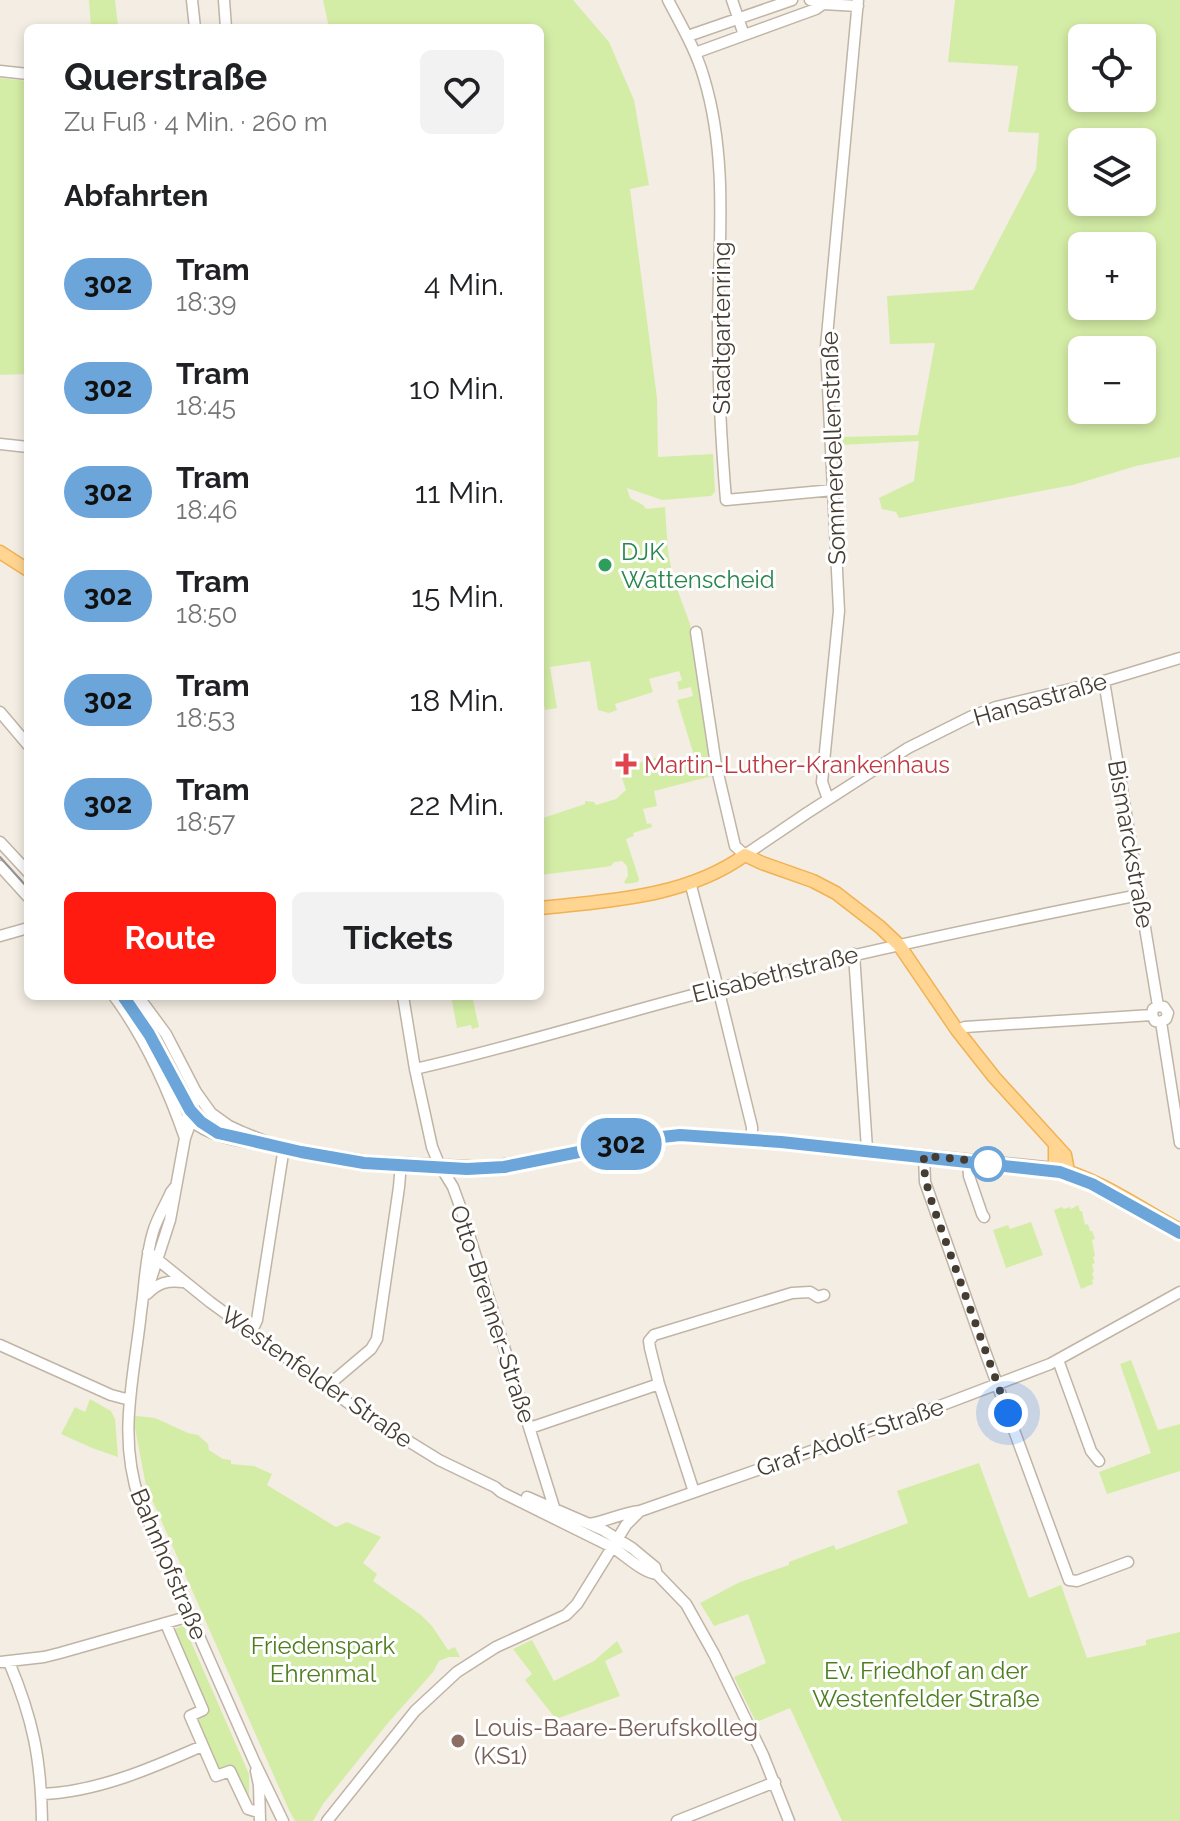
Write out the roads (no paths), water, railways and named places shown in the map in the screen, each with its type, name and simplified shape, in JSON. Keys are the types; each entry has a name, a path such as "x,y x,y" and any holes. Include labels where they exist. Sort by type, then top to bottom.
{"main road":[{"path":"0,552 24,567"},
{"path":"544,908 622,899 660,891 716,872 745,855 813,881 836,893 899,945 957,1030 994,1077 1065,1155 1061,1170 1096,1184 1180,1230"}],"street":[{"path":"192,0 195,24"},
{"path":"224,0 226,24"},
{"name":"Stadtgartenring","path":"668,0 688,36 704,76 720,163 719,364 726,500 833,490"},
{"path":"732,0 744,35"},
{"path":"688,36 792,0"},
{"path":"810,0 823,4 858,3"},
{"name":"Sommerdellenstraße","path":"828,799 822,782 839,611 826,347 858,3"},
{"path":"695,53 823,4"},
{"path":"0,71 24,74"},
{"path":"0,444 24,447"},
{"path":"696,632 716,765 735,846 745,855"},
{"name":"Hansastraße","path":"745,855 908,748 981,712 1180,658"},
{"name":"Bismarckstraße","path":"1104,681 1177,1102 1180,1143"},
{"path":"0,712 24,740"},
{"path":"0,842 24,868"},
{"path":"0,866 24,893"},
{"path":"690,882 752,1127 752,1138"},
{"name":"Elisabethstraße","path":"415,1069 480,1055 718,988 854,954 1139,895"},
{"path":"0,936 24,929"},
{"path":"854,954 867,1149"},
{"path":"117,1000 142,1040 173,1103 185,1138"},
{"path":"141,1000 166,1034 196,1092 211,1113 242,1132 279,1146"},
{"name":"Otto-Brenner-Straße","path":"404,1000 432,1147 453,1187 557,1515"},
{"path":"957,1030 1180,1011"},
{"name":"Bahnhofstraße","path":"142,1309 152,1255 153,1230 175,1187 196,1092"},
{"path":"173,1103 197,1126 216,1136 357,1160 440,1166 497,1166 667,1133 752,1138 1061,1170"},
{"path":"251,1333 257,1320 279,1146"},
{"path":"924,1156 925,1182 1069,1580 1077,1581 1128,1562"},
{"path":"968,1160 969,1176 984,1217"},
{"path":"325,1388 371,1349 377,1339 401,1163"},
{"name":"Bahnhofstraße","path":"152,1255 144,1274 130,1400 128,1449 133,1479 140,1502 283,1821"},
{"name":"Westenfelder Straße","path":"152,1255 325,1388 407,1442 462,1472 632,1548 655,1567 657,1574 686,1604 698,1623 757,1741 789,1821"},
{"path":"145,1296 165,1282 185,1282"},
{"name":"Graf-Adolf-Straße","path":"589,1524 626,1512 640,1511 997,1385 1058,1360 1180,1292"},
{"path":"694,1492 659,1384 649,1341 654,1335 792,1293 824,1295"},
{"path":"0,1345 111,1395 130,1400"},
{"path":"1058,1360 1091,1451 1099,1461"},
{"path":"530,1428 659,1384"},
{"path":"525,1496 535,1492 541,1484 541,1464"},
{"name":"Westenfelder Straße","path":"495,1487 507,1487 557,1515 589,1524 615,1543"},
{"path":"327,1821 400,1730 457,1672 486,1653 566,1615 577,1604 626,1525 640,1511"},
{"path":"42,1821 40,1770 33,1731 5,1662 60,1653 190,1616"},
{"name":"Bahnhofstraße","path":"166,1624 203,1710 190,1716 216,1776 230,1771 248,1809 259,1816"},
{"path":"42,1794 126,1777 202,1746"},
{"name":"Bahnhofstraße","path":"254,1761 259,1785 259,1816"},
{"path":"677,1821 775,1782"}],"tram line":[{"path":"0,857 24,884"},
{"path":"126,1000 152,1037 195,1116 219,1132 247,1141 348,1160 484,1169 680,1135 781,1142 1060,1172 1092,1184 1180,1233"},
{"name":"302","path":"126,1000 154,1042 190,1110 218,1133 267,1145 364,1163 484,1169 670,1135 781,1142 1060,1172 1092,1184 1180,1233"}],"place":[{"name":"DJK Wattenscheid","path":"605,565"},
{"name":"Martin-Luther-Krankenhaus","path":"626,764"},
{"name":"Louis-Baare-Berufskolleg (KS1)","path":"458,1741"}],"park label":[{"name":"Friedenspark Ehrenmal","path":"323,1659"},
{"name":"Ev. Friedhof an der Westenfelder Straße","path":"926,1684"}]}
